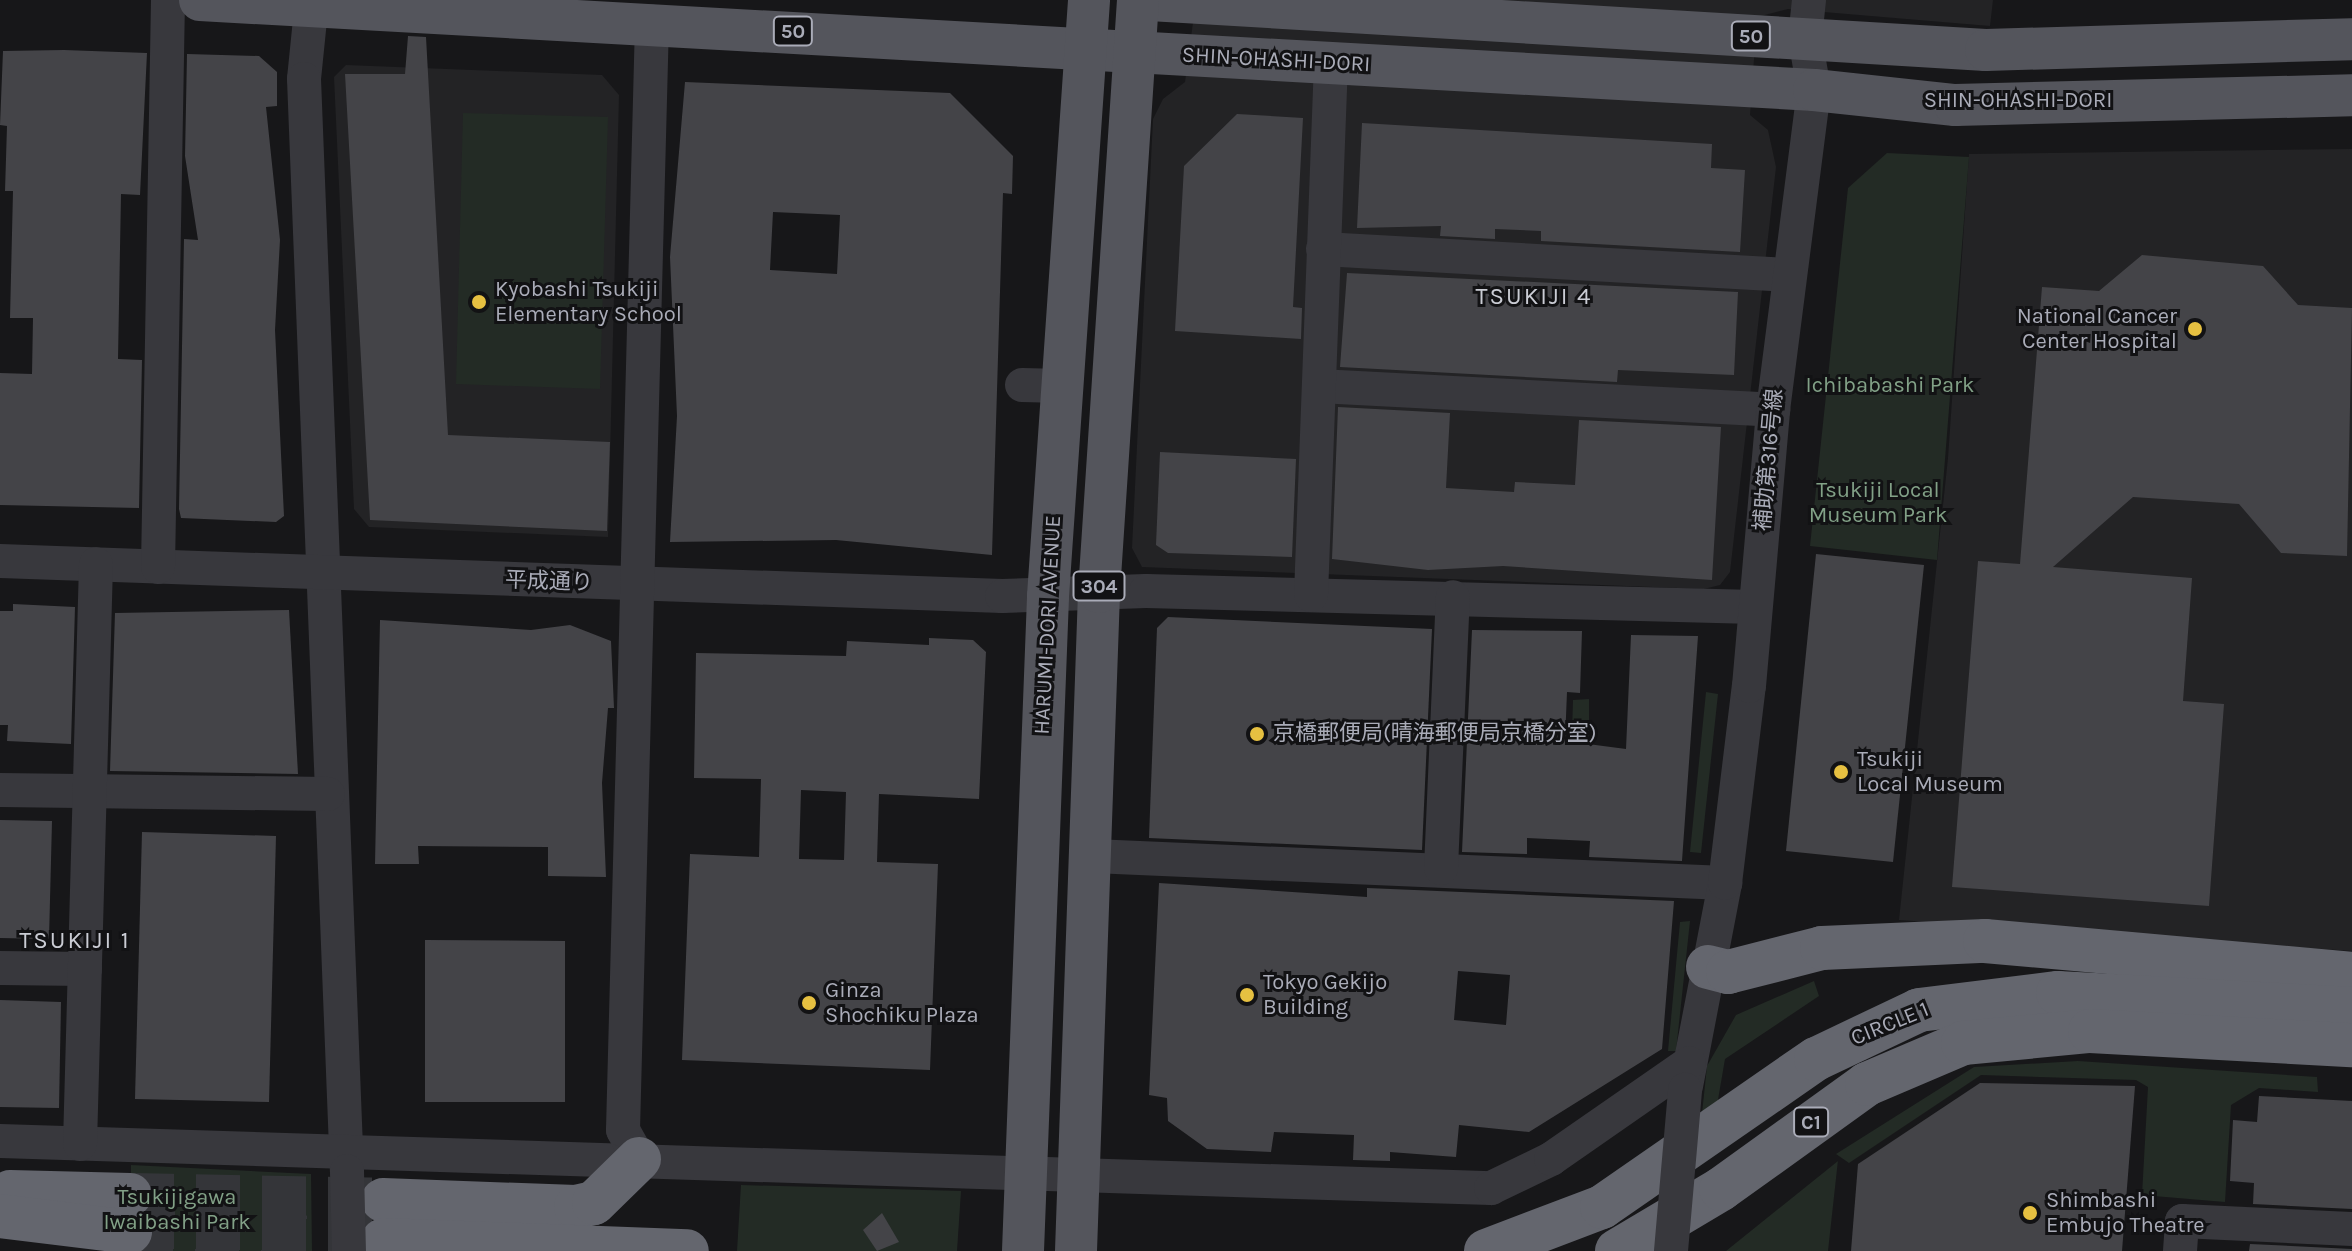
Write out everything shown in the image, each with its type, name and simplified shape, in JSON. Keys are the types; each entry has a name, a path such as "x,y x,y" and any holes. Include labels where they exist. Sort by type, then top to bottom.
{"highway":[{"path":"1708,967 1728,972 1822,948 1985,941 2352,974"},
{"name":"CIRCLE 1","path":"1486,1251 1602,1207 1816,1059 1919,1010 2058,993 2352,1009"},
{"name":"CIRCLE 1","path":"1617,1251 1721,1189 1867,1084 1936,1051 2024,1032 2352,1045"},
{"path":"1678,1251 1763,1184 1867,1084"},
{"path":"372,1230 594,1203 639,1159"},
{"path":"0,1192 130,1213"},
{"path":"0,1216 130,1213"},
{"path":"0,1228 130,1213"},
{"path":"372,1230 687,1251"}],"main road":[{"name":"SHIN-OHASHI-DORI","path":"200,0 312,2 1135,53 1814,90 1955,105 2352,95"},
{"name":"HARUMI-DORI AVENUE","path":"1023,1251 1048,596 1042,386 1086,50 1089,0"},
{"name":"304","path":"1076,1251 1093,856 1099,592 1138,0"},
{"name":"50","path":"1150,0 1807,19 1986,50 2352,39"}],"street":[{"path":"158,567 168,0"},
{"path":"312,2 304,79 324,574 328,794 347,1161 372,1230"},
{"name":"補助第316号線","path":"1671,1251 1687,1076 1725,883 1773,410 1814,90 1807,19"},
{"path":"639,1159 623,1130 640,585 652,21"},
{"path":"1311,595 1331,62"},
{"path":"1323,249 1789,275"},
{"path":"1319,386 1773,410"},
{"name":"平成通り","path":"0,561 640,585 1048,596 1099,592 1453,597 1755,607"},
{"path":"80,1144 96,564"},
{"path":"1441,868 1453,597"},
{"path":"0,790 328,794"},
{"path":"1093,856 1441,868 1725,883"},
{"path":"0,968 85,969"},
{"path":"0,1141 347,1161 639,1159 1080,1183 1491,1188 1551,1159 1687,1076"},
{"path":"2181,1236 2352,1229"}],"shaded area":[{"path":"1196,0 1993,0 1990,26 1788,9 1757,17 1750,115 1768,130 1776,167 1730,572 1720,585 1704,589 1142,567 1132,548 1153,119 1163,99 1185,82"},
{"name":"Kyobashi Tsukiji Elementary School","path":"346,65 602,75 619,95 608,537 369,527 354,509 334,77"},
{"path":"2352,149 2352,951 1899,920 1948,458 1969,154"}],"green space":[{"path":"463,113 608,117 600,389 456,384"},
{"name":"Ichibabashi Park","path":"1887,153 1969,157 1937,560 1810,546 1848,188"},
{"path":"1706,692 1718,694 1701,853 1690,852"},
{"path":"1589,699 1589,765 1571,764 1573,700"},
{"path":"1690,921 1676,1051 1668,1051 1680,922"},
{"path":"1814,981 1819,996 1725,1059 1714,1123 1701,1123 1707,1066 1736,1015"},
{"path":"2078,1061 2317,1077 2318,1092 2259,1088 2231,1105 2225,1202 2142,1195 2148,1087 2136,1080 1981,1075 1849,1163 1836,1154 1974,1067"},
{"path":"1838,1161 1828,1251 1726,1251"},
{"name":"Tsukijigawa Iwaibashi Park","path":"131,1165 311,1174 312,1251 131,1251"},
{"path":"741,1185 961,1191 957,1251 737,1251"}],"building":[{"path":"408,36 426,37 448,435 610,442 607,531 370,520 345,74 405,74"},
{"path":"3,51 147,53 140,195 121,194 118,359 142,360 139,508 0,505 0,373 32,374 33,318 10,318 13,191 5,191 7,126 0,125"},
{"path":"187,54 259,56 277,72 277,106 266,107 280,240 275,330 284,516 276,522 181,518 179,509 184,239 198,240 185,156"},
{"path":"685,82 950,93 1013,156 1012,194 1003,193 992,555 836,540 670,542 677,416 670,257","holes":["773,212 840,215 837,274 770,270"]},
{"path":"1237,114 1303,118 1293,307 1302,308 1301,339 1175,331 1184,166"},
{"path":"1362,123 1712,144 1711,168 1745,170 1740,252 1541,241 1541,231 1495,229 1495,239 1440,236 1441,226 1357,228"},
{"path":"2142,255 2263,266 2298,305 2352,308 2347,556 2281,553 2239,504 2133,497 2053,567 2192,578 2183,701 2224,704 2209,906 1952,887 1978,561 2020,564 2042,287 2099,291"},
{"path":"1347,273 1738,292 1734,375 1618,370 1617,382 1340,367"},
{"path":"1338,407 1450,413 1446,488 1514,492 1515,482 1575,485 1579,420 1721,427 1712,580 1503,566 1428,570 1332,559"},
{"path":"1160,452 1296,459 1292,557 1168,553 1156,545"},
{"path":"1816,554 1924,565 1893,862 1786,851"},
{"path":"13,604 75,607 71,744 7,741 8,725 0,725 0,611 13,611"},
{"path":"289,610 298,774 110,771 115,613"},
{"name":"京橋郵便局(晴海郵便局京橋分室)","path":"1168,617 1432,629 1422,850 1149,838 1157,628"},
{"path":"380,620 531,630 570,625 611,641 614,708 608,708 602,783 606,877 548,876 548,847 418,846 419,864 375,864"},
{"path":"1472,630 1582,631 1580,693 1567,692 1565,741 1626,749 1631,635 1698,636 1682,861 1589,857 1590,841 1527,838 1527,854 1462,852"},
{"path":"929,638 973,640 986,652 979,799 879,794 877,862 938,864 930,1070 682,1060 690,854 759,857 761,779 694,778 696,653 846,656 847,641 929,645","holes":["801,790 846,792 844,860 799,859"]},
{"path":"0,820 52,821 49,939 0,938"},
{"path":"142,832 276,836 269,1102 135,1099"},
{"path":"1159,883 1367,897 1367,888 1674,901 1662,1049 1529,1132 1459,1125 1456,1157 1390,1152 1390,1161 1353,1160 1354,1135 1274,1132 1271,1152 1207,1149 1168,1121 1167,1098 1149,1095","holes":["1458,971 1510,975 1506,1025 1454,1020"]},
{"path":"425,940 565,941 565,1102 425,1102"},
{"path":"0,1000 61,1002 59,1108 0,1107"},
{"path":"1980,1083 2135,1086 2122,1251 1851,1251 1858,1164"},
{"path":"2259,1096 2352,1101 2352,1209 2253,1204 2254,1183 2230,1181 2233,1120 2257,1122"},
{"path":"882,1213 899,1242 877,1251 863,1230"},
{"path":"2250,1244 2352,1249 2352,1251 2249,1251"}],"tunnel":[{"path":"130,1195 383,1200"},
{"path":"130,1232 383,1240"}],"place":[{"name":"Kyobashi Tsukiji Elementary School","path":"479,302"},
{"name":"National Cancer Center Hospital","path":"2195,329"},
{"name":"京橋郵便局(晴海郵便局京橋分室)","path":"1257,734"},
{"name":"Tsukiji Local Museum","path":"1841,772"},
{"name":"Tokyo Gekijo Building","path":"1247,995"},
{"name":"Ginza Shochiku Plaza","path":"809,1003"},
{"name":"Shimbashi Embujo Theatre","path":"2030,1213"}],"district":[{"name":"TSUKIJI 4","path":"1534,297"},
{"name":"TSUKIJI 1","path":"75,941"}],"park label":[{"name":"Tsukiji Local Museum Park","path":"1878,502"}]}
